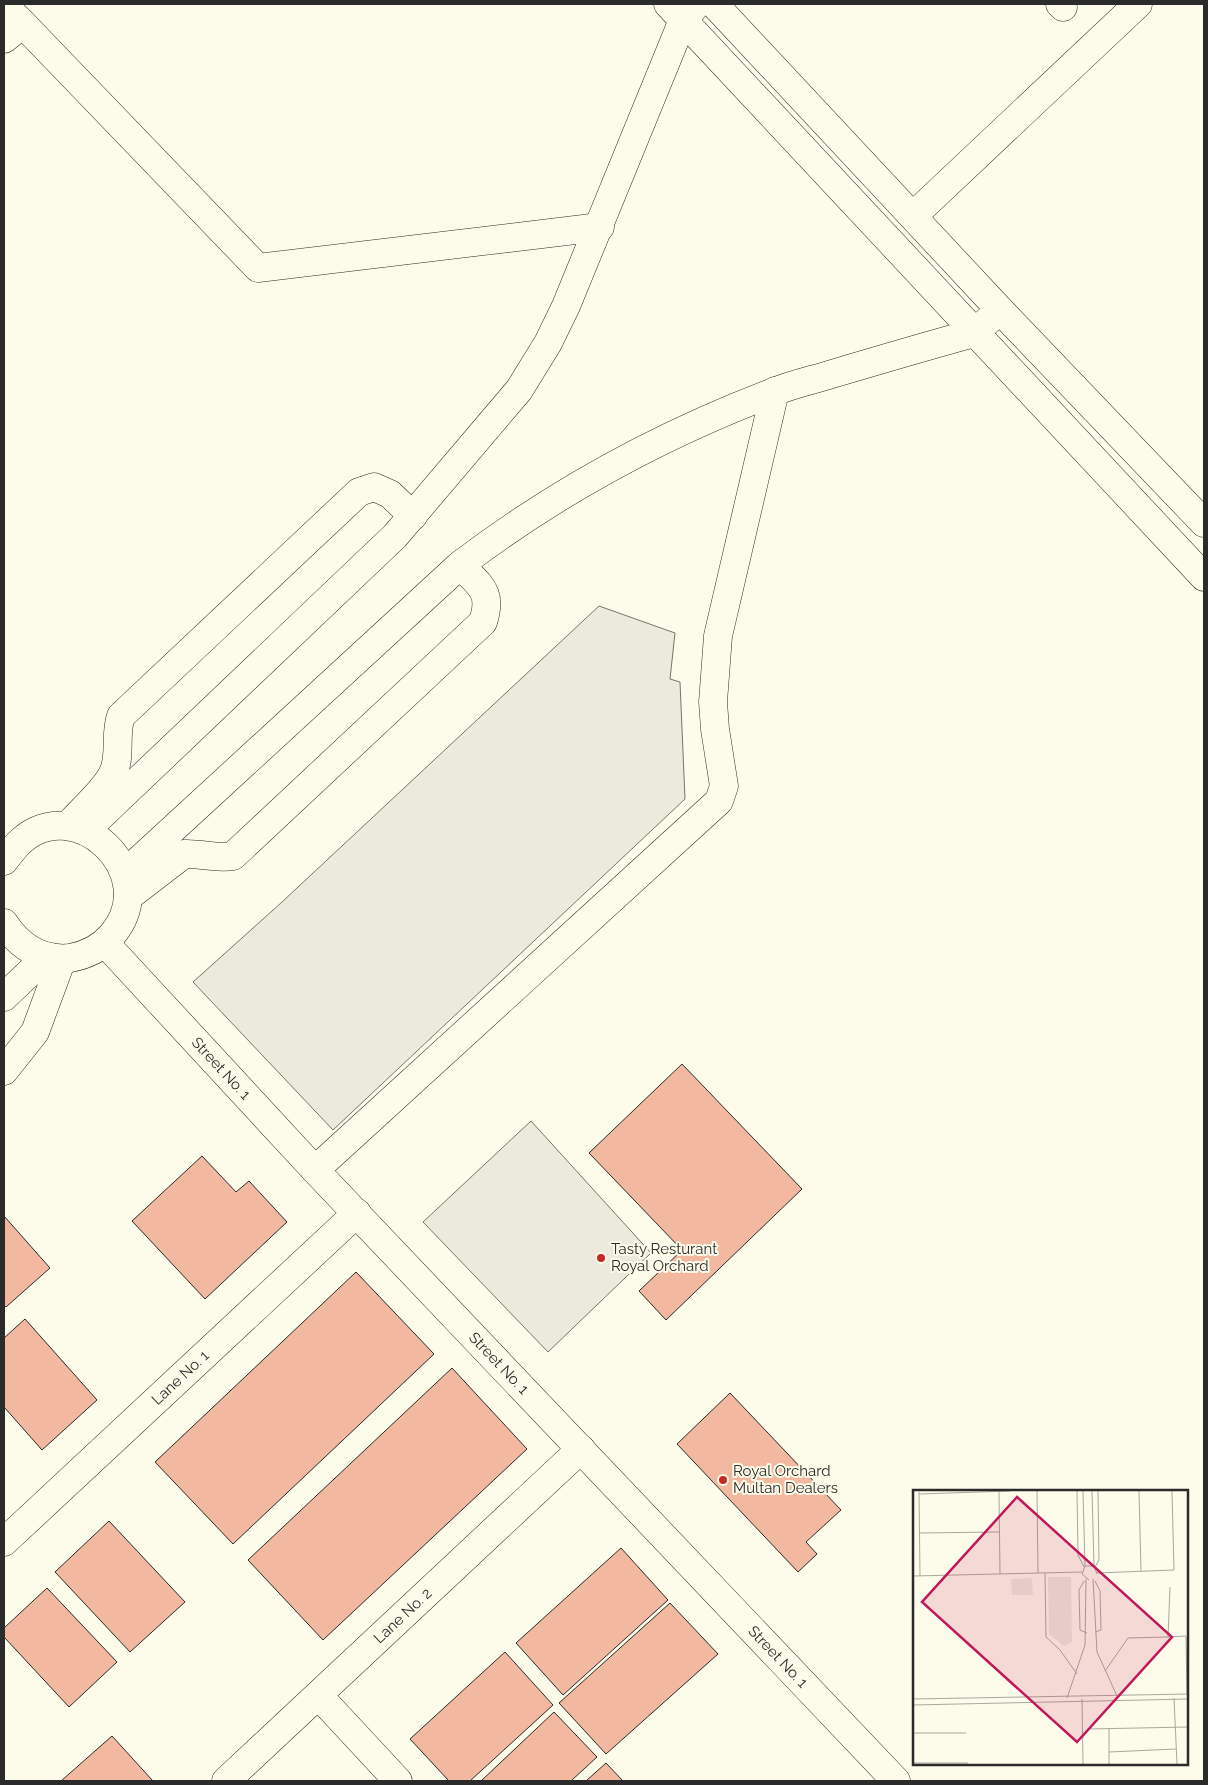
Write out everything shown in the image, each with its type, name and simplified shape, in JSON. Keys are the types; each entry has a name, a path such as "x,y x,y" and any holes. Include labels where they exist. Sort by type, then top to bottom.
{"street":[{"path":"714,4 1000,310 1204,523"},
{"path":"913,216 1138,4"},
{"path":"4,5 13,32 258,268 600,227"},
{"path":"76,829 395,536 519,390 548,342 600,227 683,9 974,333 1204,578"},
{"path":"126,885 460,565 500,534 549,502 622,459 775,391 974,333 1000,310"},
{"path":"315,1170 719,801 724,786 715,729 713,702 718,636 775,391"},
{"path":"76,829 112,775 116,756 116,728 121,716 359,492 374,486 390,494 413,516"},
{"path":"126,885 184,854 195,853 223,858 232,856 483,622 489,604 483,588 460,565"},
{"path":"4,923 13,937 28,949 54,958 92,952 105,943 116,930 124,914 126,885 116,855 102,841 76,829 50,828 33,833 9,844"},
{"name":"Street No. 1","path":"105,943 315,1170 896,1781"},
{"path":"4,997 54,958"},
{"path":"4,1071 35,1032 54,958"},
{"name":"Lane No. 1","path":"4,1542 357,1213"},
{"name":"Lane No. 2","path":"226,1781 581,1449"},
{"path":"319,1696 398,1781"}],"shaded area":[{"path":"599,606 675,633 670,679 680,682 685,799 333,1130 193,982 282,902"},
{"path":"531,1121 651,1253 548,1352 423,1222"}],"building":[{"path":"682,1064 802,1189 666,1320 639,1291 682,1250 589,1153"},
{"path":"202,1156 236,1192 249,1181 287,1222 205,1299 132,1221"},
{"path":"4,1216 50,1268 6,1307 4,1305"},
{"path":"356,1272 434,1354 233,1544 155,1462"},
{"path":"25,1319 97,1400 42,1450 4,1407 4,1338"},
{"path":"452,1368 527,1449 323,1640 248,1560"},
{"path":"730,1393 841,1510 806,1542 817,1554 798,1572 677,1444"},
{"path":"109,1521 185,1602 130,1652 55,1572"},
{"path":"621,1548 668,1600 563,1695 516,1643"},
{"path":"47,1588 117,1662 69,1707 4,1637 4,1628"},
{"path":"670,1603 718,1654 606,1754 559,1703"},
{"path":"505,1652 553,1705 470,1781 449,1781 410,1739"},
{"path":"554,1712 597,1757 571,1781 481,1781"},
{"path":"112,1736 153,1781 61,1781"},
{"path":"606,1763 623,1781 586,1781"}],"place":[{"name":"Tasty Resturant Royal Orchard","path":"601,1258"},
{"name":"Royal Orchard Multan Dealers","path":"723,1480"}]}
